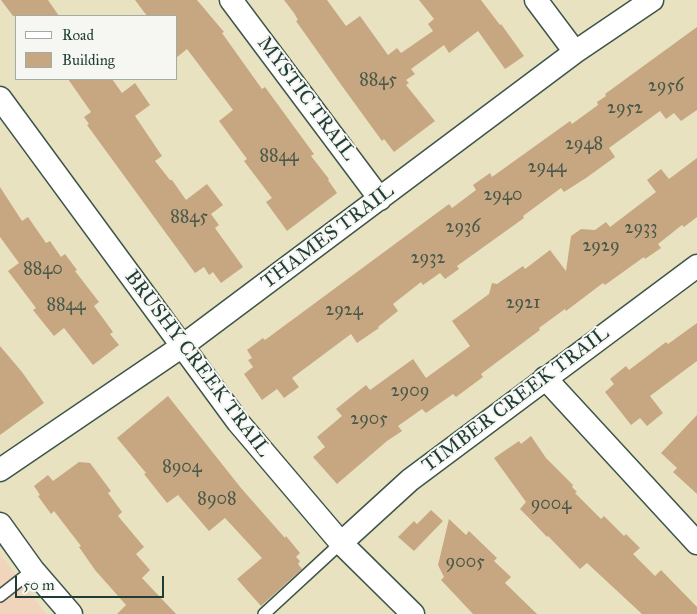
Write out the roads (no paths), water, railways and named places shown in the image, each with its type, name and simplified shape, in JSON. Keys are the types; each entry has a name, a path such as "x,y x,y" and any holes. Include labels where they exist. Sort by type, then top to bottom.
{"street":[{"name":"MYSTIC TRAIL","path":"231,0 380,198"},
{"path":"536,0 575,52"},
{"name":"THAMES TRAIL","path":"0,470 181,347 575,52 652,0"},
{"name":"BRUSHY CREEK TRAIL","path":"0,98 181,347 238,422 341,543 413,614"},
{"name":"TIMBER CREEK TRAIL","path":"341,543 410,480 697,266"},
{"path":"545,378 697,544"},
{"path":"0,524 33,570 71,614"}],"lane":[{"path":"264,614 341,543"},
{"path":"0,596 33,570"}]}
